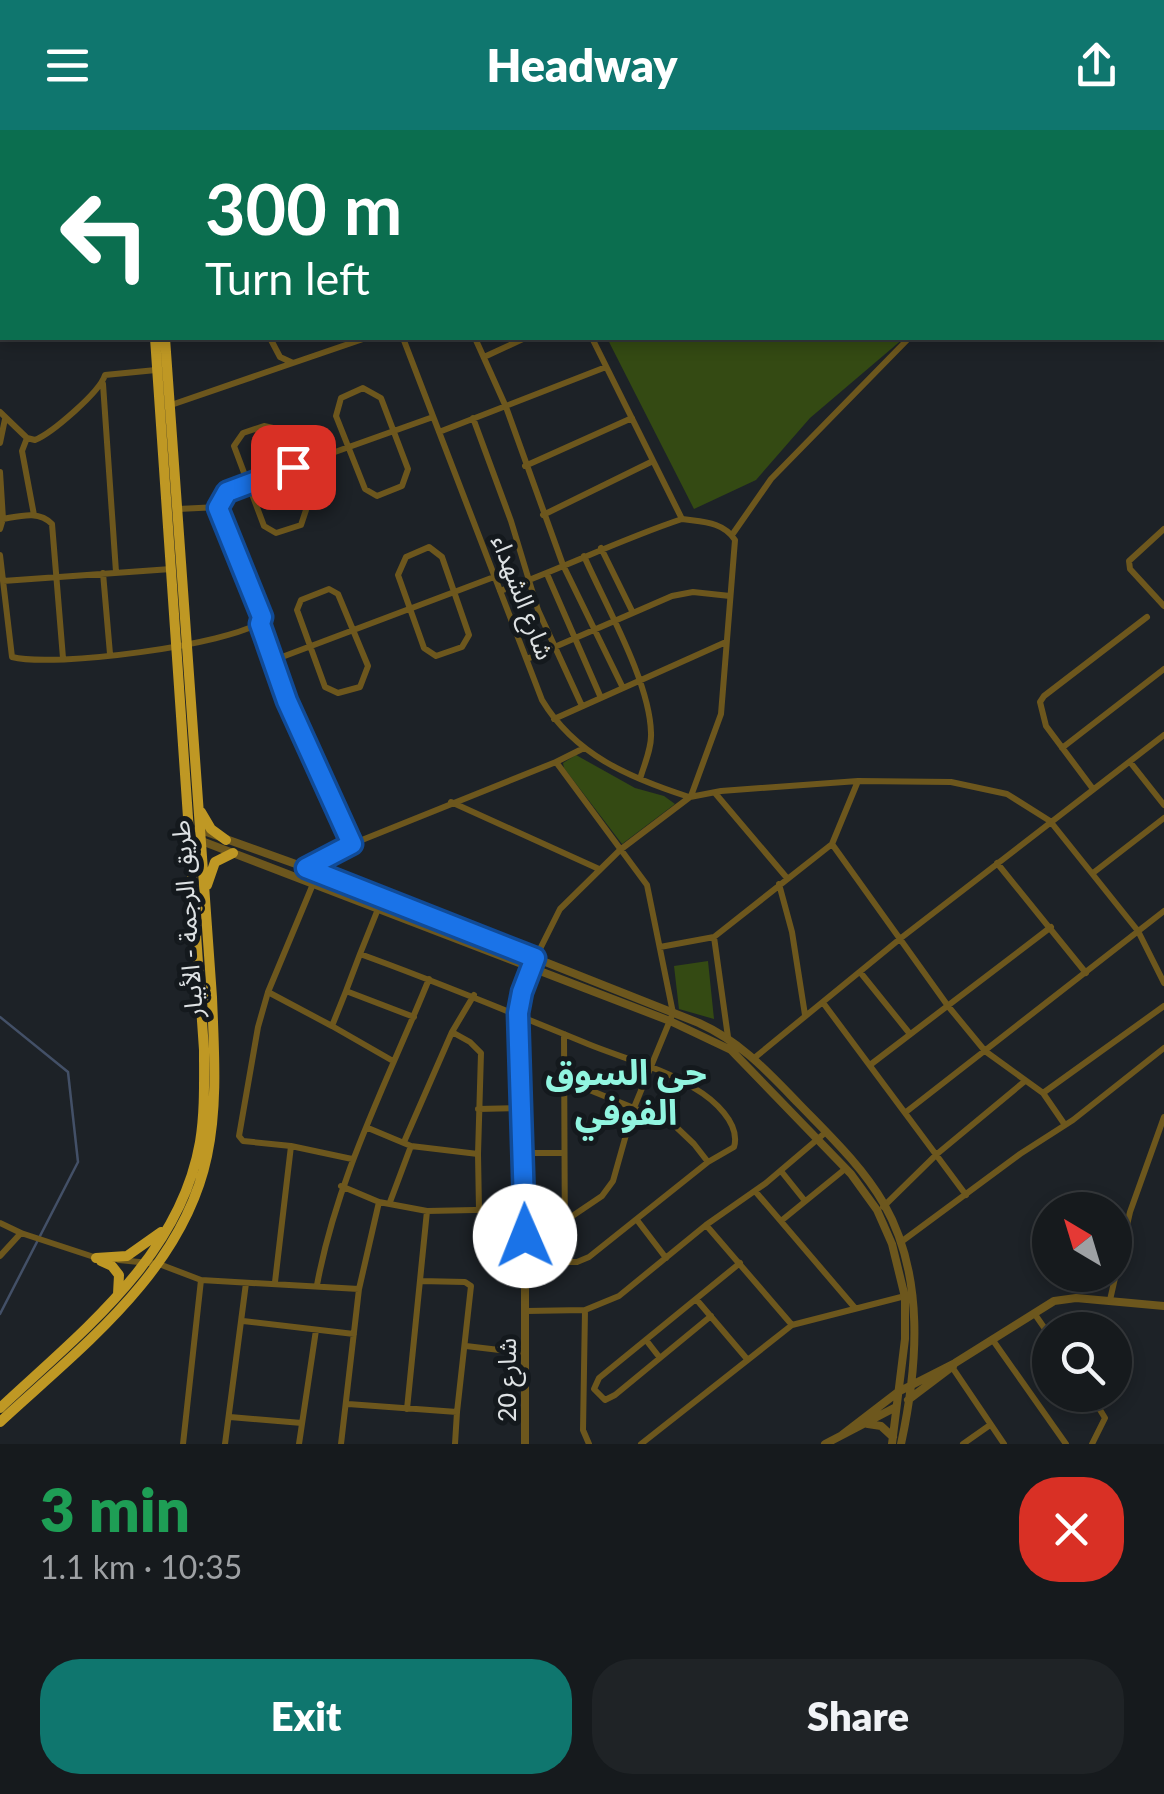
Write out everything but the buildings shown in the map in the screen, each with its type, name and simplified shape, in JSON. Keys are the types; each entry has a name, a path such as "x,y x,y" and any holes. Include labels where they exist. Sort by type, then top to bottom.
{"highway":[{"name":"طريق الرجمة - الأبيار","path":"0,1408 118,1295 146,1262 170,1223 194,1167 204,1096 204,1050 194,833 171,405 155,340"},
{"name":"طريق الرجمة - الأبيار","path":"0,1422 85,1343 159,1264 192,1203 207,1156 212,1124 215,1070 205,896 194,833 198,803 171,568 162,369 165,340"},
{"path":"198,803 205,821 226,840"},
{"path":"205,896 211,867 219,858 233,853"},
{"path":"96,1258 132,1254 170,1223"},
{"path":"96,1258 120,1274 118,1295"}],"street":[{"path":"274,340 280,357 293,363"},
{"path":"171,405 360,340"},
{"name":"شارع الشهداء","path":"404,340 542,700 554,719 599,760 690,797"},
{"path":"476,340 506,407 563,565 623,688"},
{"path":"484,358 521,340"},
{"path":"593,340 682,519"},
{"path":"690,797 721,714 732,534 771,478 906,340"},
{"path":"439,432 606,366"},
{"path":"2,415 27,438 41,438 103,384 108,374 162,369"},
{"path":"103,384 116,572"},
{"path":"363,388 375,392 381,398 408,469 402,486 377,496 365,489 348,448 336,416 338,403 345,394 363,388"},
{"path":"0,442 2,415"},
{"path":"352,844 287,701 260,624 262,617 218,508 224,494 248,483 433,417"},
{"path":"473,418 511,521 528,581 582,706"},
{"path":"525,466 632,418"},
{"path":"264,426 278,430 306,510 301,525 276,534 270,532 264,526 248,483 234,446 243,434 264,426"},
{"path":"27,438 22,451 34,515"},
{"path":"542,515 653,461"},
{"path":"0,472 0,529"},
{"path":"177,509 218,508"},
{"path":"3,519 34,515 45,517 52,524 63,658"},
{"path":"500,591 682,519 718,525 732,534"},
{"path":"1164,529 1129,561 1130,569 1164,606"},
{"path":"429,547 439,552 456,592 468,635 462,647 436,656 430,653 424,648 410,608 398,568 406,556 429,547"},
{"path":"601,548 632,612"},
{"path":"0,555 10,654"},
{"path":"584,556 639,681 649,713 652,738 640,779"},
{"path":"3,582 171,568"},
{"path":"103,573 110,654"},
{"path":"548,574 601,698"},
{"path":"274,660 494,577"},
{"path":"328,589 338,594 368,666 364,682 356,690 338,693 325,687 311,646 298,605 328,589"},
{"path":"527,660 612,620 693,592 730,596"},
{"path":"1093,788 1046,726 1041,713 1044,696 1147,617"},
{"path":"0,650 17,659 110,654 182,645 260,624"},
{"path":"554,719 727,642"},
{"path":"1062,748 1164,669"},
{"path":"751,1061 901,938 1164,736"},
{"path":"296,877 352,844 584,748"},
{"path":"556,762 647,885 672,1017 633,1110 613,1182 602,1196 565,1221"},
{"path":"1130,762 1164,805"},
{"path":"660,947 714,937 832,844 858,781"},
{"path":"533,963 560,908 620,850 690,797 858,781 972,784 1007,794 1050,821 1138,930 1164,983"},
{"path":"714,792 788,878"},
{"path":"451,802 599,869"},
{"path":"1094,873 1164,818"},
{"path":"194,833 318,872 533,963 728,1037 858,1167 901,1242 912,1363 901,1444"},
{"path":"194,833 233,853 378,909 533,963"},
{"path":"832,844 948,1006 985,1051 1043,1094 1065,1125"},
{"path":"997,863 1086,973"},
{"path":"318,872 268,992 239,1136 242,1141 352,1159"},
{"path":"780,884 806,1015"},
{"path":"332,1026 378,909"},
{"path":"906,1112 1164,910"},
{"path":"870,1065 1051,926"},
{"path":"714,937 728,1037"},
{"path":"360,954 474,995 695,1088 732,1124 736,1134 734,1147 708,1162 584,1260 526,1262"},
{"name":"شارع 20","path":"526,1444 525,1153 518,1013 533,963"},
{"path":"860,972 910,1034"},
{"path":"317,1285 327,1230 341,1186 430,979"},
{"path":"346,990 414,1018"},
{"path":"268,992 394,1061"},
{"path":"390,1202 407,1144 452,1032 474,995"},
{"path":"824,1004 966,1195"},
{"path":"1043,1094 1164,1006"},
{"path":"672,1017 751,1061 881,1208 908,1295 892,1440"},
{"path":"452,1032 478,1047 480,1053 479,1210"},
{"path":"564,1034 565,1262"},
{"path":"901,1242 1065,1125 1164,1048"},
{"path":"564,1080 672,1124 708,1162"},
{"path":"881,1208 937,1154 1026,1082"},
{"path":"478,1109 521,1108"},
{"path":"1110,1300 1130,1212 1164,1117"},
{"path":"368,1128 407,1144 478,1154"},
{"path":"526,1312 585,1310 620,1296 826,1132"},
{"path":"274,1282 291,1146"},
{"path":"525,1153 564,1153"},
{"path":"781,1221 845,1169"},
{"path":"781,1171 805,1202"},
{"path":"341,1186 379,1202 427,1211 525,1209"},
{"path":"755,1191 855,1308"},
{"path":"341,1444 359,1289 379,1202"},
{"path":"407,1408 427,1211"},
{"path":"637,1220 666,1258"},
{"path":"0,1222 20,1233 96,1258 159,1264 201,1280 359,1289"},
{"path":"706,1225 792,1326"},
{"path":"0,1256 20,1233"},
{"path":"710,1316 616,1395 602,1399 594,1388 596,1382 740,1264"},
{"path":"184,1444 201,1280"},
{"path":"420,1281 469,1283 455,1444"},
{"path":"225,1444 246,1282"},
{"path":"640,1444 792,1326 908,1295"},
{"path":"1034,1312 1054,1301 1076,1298 1164,1306"},
{"path":"696,1300 747,1359"},
{"path":"585,1310 583,1430 588,1444"},
{"path":"826,1444 908,1399 1032,1313"},
{"path":"243,1321 354,1334"},
{"path":"299,1444 316,1330"},
{"path":"992,1339 1066,1444"},
{"path":"646,1340 660,1358"},
{"path":"466,1346 527,1353"},
{"path":"912,1363 934,1372"},
{"path":"842,1435 898,1392 954,1365"},
{"path":"954,1365 1004,1444"},
{"path":"348,1404 457,1412"},
{"path":"1092,1444 1105,1418 1101,1412"},
{"path":"230,1417 302,1424"},
{"path":"864,1424 880,1426 892,1440"},
{"path":"962,1444 990,1425"}],"green space":[{"path":"608,340 902,340 810,418 756,480 694,509"},
{"path":"576,755 635,788 664,796 675,804 622,844 564,768 563,763"},
{"path":"708,961 714,1019 679,1009 674,966"}],"waterway":[{"path":"0,1017 68,1072 78,1162 0,1314"}],"district":[{"name":"حي السوق الفوفي","path":"626,1091"}],"route":[{"path":"293,467 227,492 218,508 262,617 260,624 287,701 352,844 306,868 535,958 518,1013 525,1236"}]}
